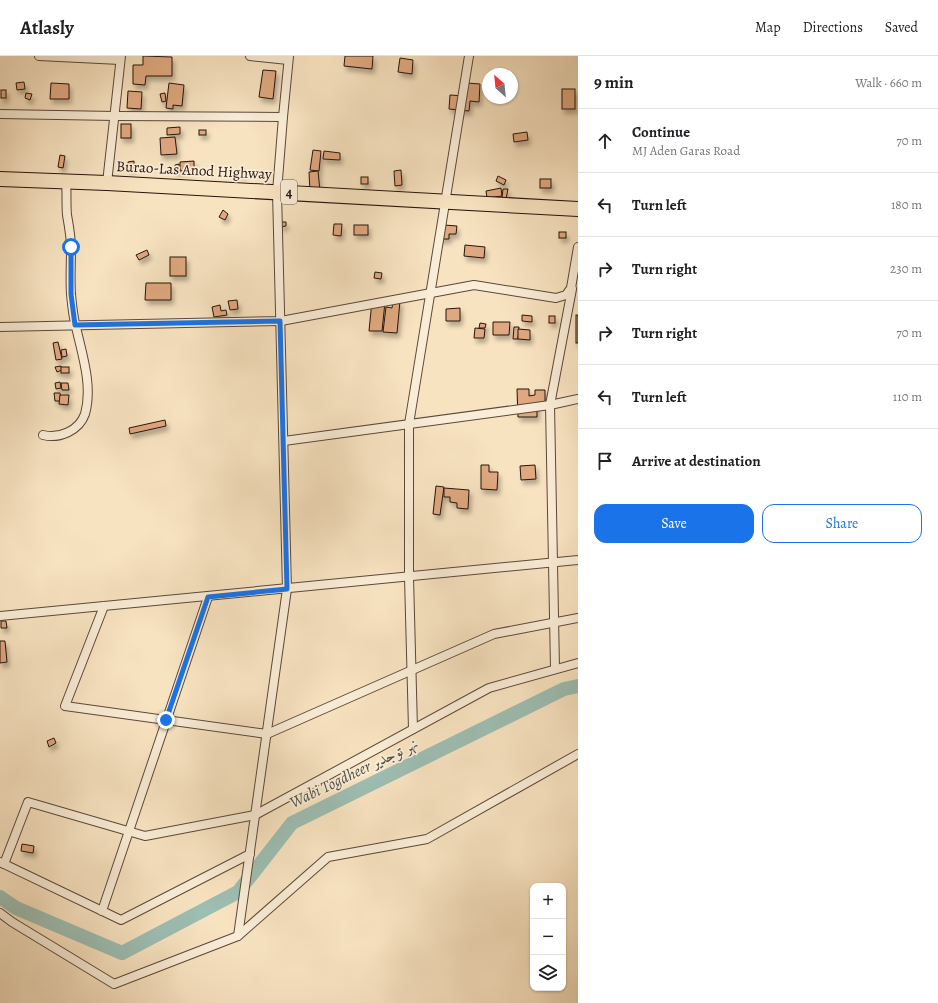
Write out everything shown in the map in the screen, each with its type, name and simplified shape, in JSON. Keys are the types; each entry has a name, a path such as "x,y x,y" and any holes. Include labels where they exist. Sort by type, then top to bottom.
{"highway":[{"name":"Burao-Las Anod Highway","path":"0,178 578,209"}],"street":[{"path":"39,56 121,58 107,183"},
{"path":"238,936 287,589 277,192 288,58 250,56"},
{"path":"413,729 409,577 409,424 469,56"},
{"path":"0,114 283,117"},
{"path":"43,435 53,436 66,433 75,428 85,414 88,397 71,294 71,247 67,213 66,182"},
{"path":"555,669 550,405 573,284 578,247"},
{"path":"0,327 280,321 474,285 556,298 570,292 573,284"},
{"path":"284,441 550,405 578,399"},
{"path":"0,616 578,560"},
{"path":"102,911 208,597"},
{"path":"104,606 65,706 267,734 494,634 578,618"},
{"path":"250,854 121,920 2,863 28,802 144,836 255,815 489,688 578,663"},
{"path":"0,913 12,922 114,984 238,936 328,857 427,839 578,754"}],"building":[{"path":"143,56 172,57 172,76 146,76 145,85 133,84 133,65 143,65"},
{"path":"345,56 373,56 372,69 344,66"},
{"path":"400,58 413,60 412,74 398,72"},
{"path":"263,70 276,71 273,99 259,97"},
{"path":"24,82 25,89 17,90 16,83"},
{"path":"51,83 69,84 69,99 50,99"},
{"path":"169,83 184,85 182,106 173,105 173,109 166,108"},
{"path":"467,83 480,84 479,102 470,101 469,111 449,109 450,95 465,96"},
{"path":"562,89 575,89 575,109 562,109"},
{"path":"1,90 6,90 6,98 1,98"},
{"path":"128,91 142,92 141,109 127,108"},
{"path":"26,93 32,94 30,100 25,98"},
{"path":"165,93 166,101 162,102 160,94"},
{"path":"121,124 131,124 131,138 121,138"},
{"path":"180,127 180,134 167,135 167,128"},
{"path":"199,130 206,130 206,135 199,135"},
{"path":"527,132 528,140 514,142 513,134"},
{"path":"175,137 177,154 161,155 160,138"},
{"path":"313,150 321,151 319,171 310,170"},
{"path":"324,151 340,153 340,160 323,159"},
{"path":"60,155 65,156 63,168 58,167"},
{"path":"134,161 134,168 128,169 128,162"},
{"path":"194,161 194,170 180,171 180,162"},
{"path":"179,164 179,172 175,172 175,165"},
{"path":"240,169 245,169 244,175 239,174"},
{"path":"401,170 402,185 395,186 394,171"},
{"path":"318,171 320,191 310,191 309,172"},
{"path":"498,176 506,180 504,185 496,181"},
{"path":"361,177 368,177 368,184 361,184"},
{"path":"540,179 551,179 551,188 540,188"},
{"path":"501,188 502,196 487,198 486,191"},
{"path":"503,189 508,189 506,199 502,198"},
{"path":"223,210 228,214 225,220 219,217"},
{"path":"280,222 286,222 286,226 280,227"},
{"path":"334,224 342,224 341,236 333,235"},
{"path":"354,225 368,225 368,235 354,235"},
{"path":"444,225 457,226 456,234 449,234 449,239 436,239"},
{"path":"559,232 566,232 566,238 559,238"},
{"path":"465,245 485,247 484,258 464,256"},
{"path":"147,250 149,255 139,260 136,255"},
{"path":"170,257 186,257 186,276 170,276"},
{"path":"375,272 382,273 381,279 374,278"},
{"path":"146,283 171,283 171,300 145,300"},
{"path":"237,300 238,309 230,310 228,301"},
{"path":"372,301 385,302 382,331 369,331"},
{"path":"393,301 400,301 397,333 383,332 386,307 392,308"},
{"path":"220,305 221,311 226,310 227,315 214,317 212,307"},
{"path":"460,308 460,321 446,321 446,309"},
{"path":"522,315 532,316 532,322 522,321"},
{"path":"576,315 578,315 578,343 576,343"},
{"path":"549,316 555,316 555,323 549,323"},
{"path":"493,322 510,322 509,335 493,335"},
{"path":"480,323 486,324 485,328 479,328"},
{"path":"514,327 519,327 518,339 513,339"},
{"path":"475,328 485,329 484,338 474,338"},
{"path":"518,329 530,330 530,340 518,339"},
{"path":"58,342 62,359 56,360 53,343"},
{"path":"66,349 67,356 62,357 61,350"},
{"path":"61,366 62,370 57,372 55,367"},
{"path":"61,367 69,367 69,373 61,373"},
{"path":"60,382 61,388 56,389 55,383"},
{"path":"61,383 68,383 69,390 62,390"},
{"path":"517,389 529,389 529,396 535,395 535,390 545,390 545,403 537,403 537,417 518,417"},
{"path":"54,393 60,393 61,401 55,401"},
{"path":"60,395 69,395 68,405 59,404"},
{"path":"165,420 166,426 130,434 129,428"},
{"path":"481,465 489,465 489,472 498,472 497,490 481,489"},
{"path":"535,465 536,479 521,480 520,466"},
{"path":"436,486 444,487 440,515 433,514"},
{"path":"444,488 469,490 468,509 457,508 457,503 450,502 450,497 444,497"},
{"path":"1,621 6,621 7,628 1,628"},
{"path":"0,641 5,641 7,662 0,663"},
{"path":"54,738 56,743 49,747 47,741"},
{"path":"22,844 34,846 33,853 21,851"}],"waterway":[{"name":"Wabi Togdheer نهر توجدير","path":"0,897 16,908 122,953 238,892 292,823 564,689 578,686"}],"route":[{"path":"71,247 71,294 75,325 280,321 287,589 208,597 166,720"}]}
